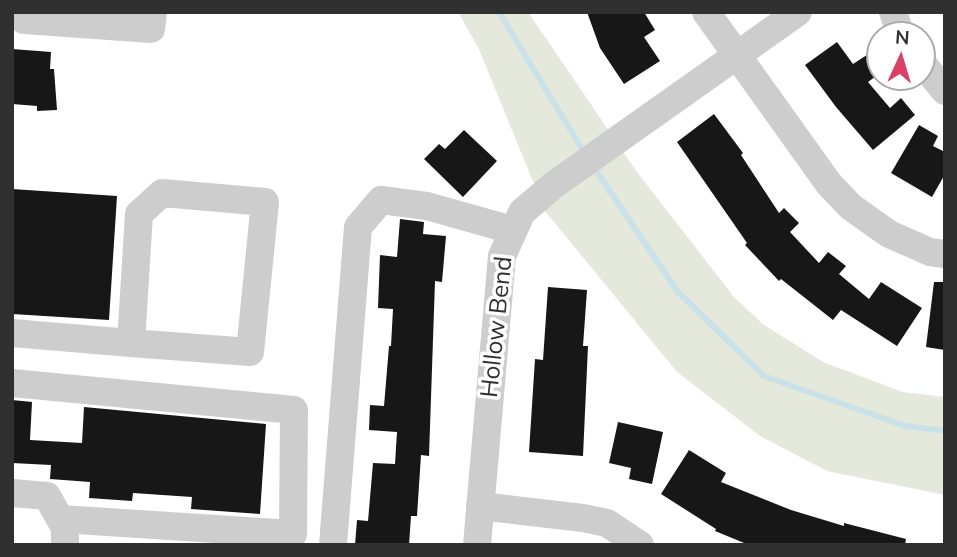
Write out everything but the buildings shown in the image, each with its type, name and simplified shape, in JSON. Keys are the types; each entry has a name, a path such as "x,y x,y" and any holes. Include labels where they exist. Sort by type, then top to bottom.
{"street":[{"path":"24,20 151,29 153,12"},
{"path":"706,12 829,184 851,207 889,234 930,252 945,254"},
{"name":"Hollow Bend","path":"477,545 502,256 522,212 555,184 798,12"},
{"path":"12,333 131,343 250,352 265,202 162,193 139,214 131,343"},
{"path":"333,545 358,227 381,200 427,206 512,230"},
{"path":"12,383 294,410 293,534 63,532 47,496 12,493"},
{"path":"480,506 607,523 636,544"}],"shaded area":[{"path":"458,12 528,12 637,172 734,297 764,325 823,362 903,392 945,397 945,495 827,471 760,436 677,372 545,211 478,47"}],"waterway":[{"path":"499,12 585,154"},
{"path":"593,166 678,292 764,376 905,426 945,431"}]}
